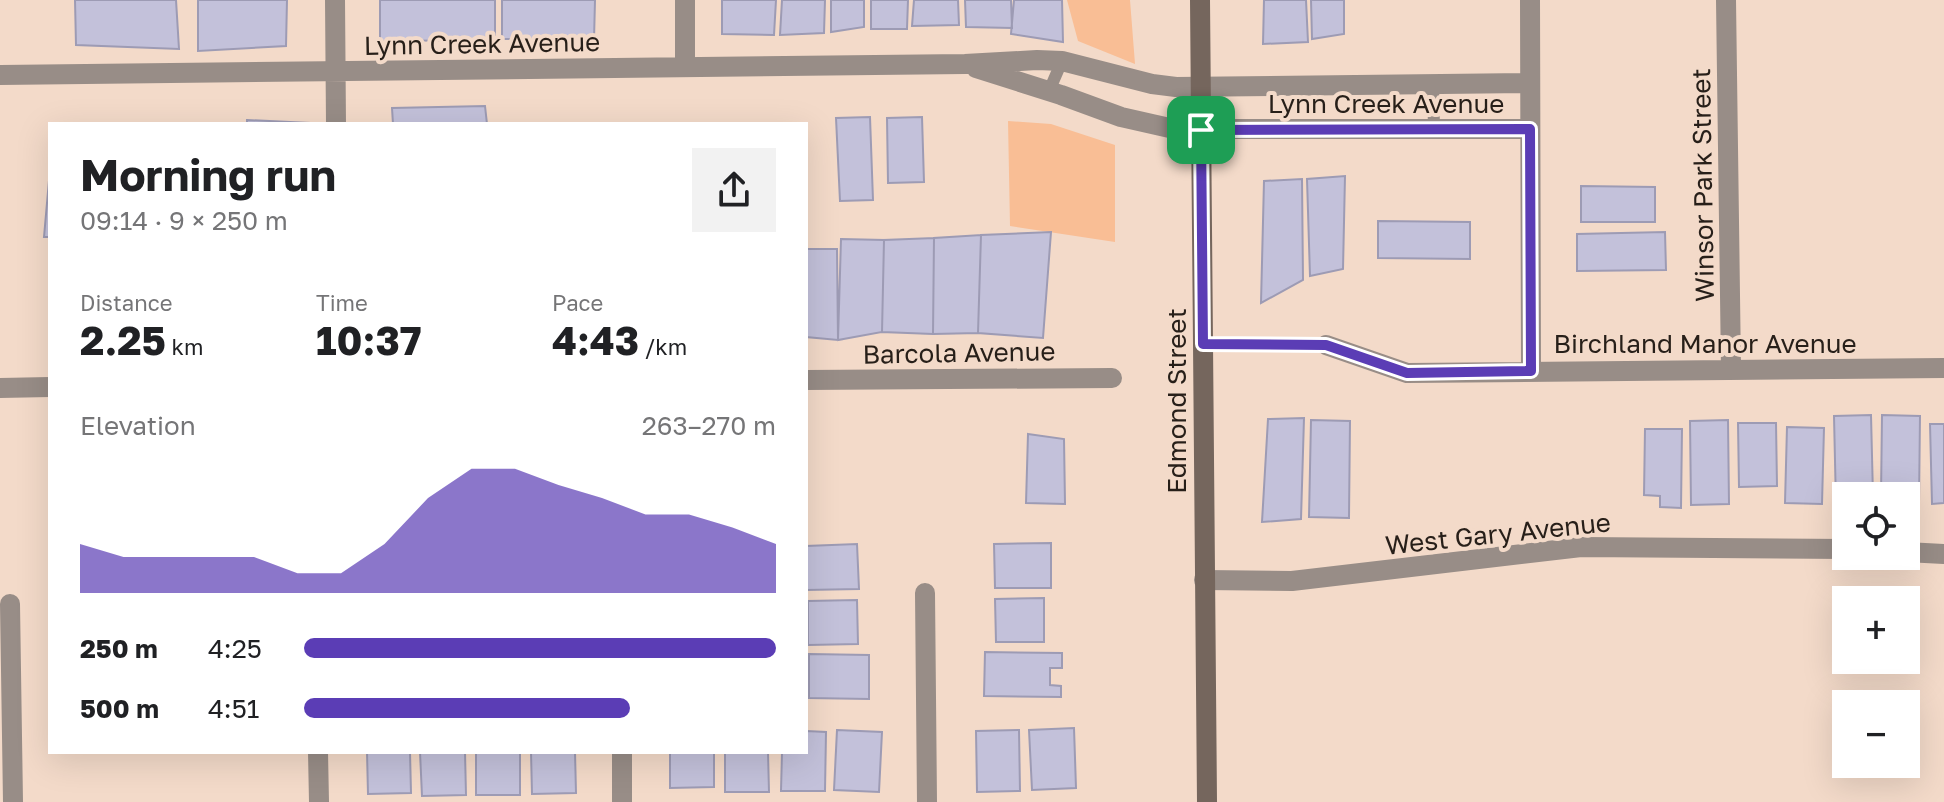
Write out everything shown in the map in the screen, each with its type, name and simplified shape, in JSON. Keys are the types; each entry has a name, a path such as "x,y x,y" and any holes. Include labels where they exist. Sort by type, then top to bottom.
{"street":[{"path":"335,0 336,122"},
{"path":"685,0 685,67"},
{"name":"Edmond Street","path":"1200,0 1207,802"},
{"path":"1530,0 1531,371"},
{"name":"Winsor Park Street","path":"1726,0 1731,369"},
{"name":"Lynn Creek Avenue","path":"0,75 965,64 1037,60 1062,61 1152,84 1201,87 1530,83"},
{"name":"Lynn Creek Avenue","path":"965,64 1121,117 1174,129 1530,129"},
{"name":"Birchland Manor Avenue","path":"1326,345 1407,373 1944,368"},
{"name":"Barcola Avenue","path":"808,380 1112,378"},
{"path":"0,388 48,387"},
{"name":"West Gary Avenue","path":"1204,580 1292,581 1581,547 1832,549"},
{"path":"1920,553 1944,554"},
{"path":"925,593 927,802"},
{"path":"10,604 13,802"},
{"path":"318,754 319,802"},
{"path":"622,754 622,802"}],"lane":[{"path":"1049,91 1062,61"},
{"path":"1433,84 1434,129"},
{"path":"1203,344 1326,345"}],"shaded area":[{"path":"1067,0 1130,0 1135,64 1078,41"},
{"path":"1008,121 1051,124 1115,145 1115,242 1010,226"}],"building":[{"path":"75,0 176,0 179,49 76,45"},
{"path":"198,0 287,0 286,46 198,51"},
{"path":"380,0 495,0 495,40 380,41"},
{"path":"502,0 595,0 594,40 502,39"},
{"path":"722,0 776,0 774,35 722,34"},
{"path":"782,0 825,0 824,33 780,35"},
{"path":"831,0 864,0 864,27 831,32"},
{"path":"871,0 908,0 907,29 871,29"},
{"path":"914,0 958,0 959,25 912,26"},
{"path":"965,0 1011,0 1012,28 966,27"},
{"path":"1014,0 1062,0 1063,42 1011,34"},
{"path":"1264,0 1306,0 1308,42 1263,44"},
{"path":"1311,0 1344,0 1344,34 1312,39"},
{"path":"485,106 487,122 393,122 392,108"},
{"path":"870,117 873,200 840,201 836,118"},
{"path":"922,117 924,182 888,183 887,118"},
{"path":"247,120 289,122 247,122"},
{"path":"1345,176 1343,269 1310,276 1307,179"},
{"path":"1302,179 1303,280 1261,303 1264,181"},
{"path":"1581,186 1655,187 1655,222 1581,222"},
{"path":"48,192 48,237 44,237"},
{"path":"1378,221 1470,222 1470,259 1378,258"},
{"path":"1051,232 1043,338 978,333 981,235"},
{"path":"1665,232 1666,270 1577,271 1577,234"},
{"path":"981,235 978,333 933,334 934,238"},
{"path":"934,238 933,334 882,332 884,240"},
{"path":"841,239 884,240 882,332 838,340"},
{"path":"808,249 837,249 838,340 808,337"},
{"path":"1871,415 1873,482 1835,482 1834,416"},
{"path":"1882,415 1920,416 1919,482 1881,482"},
{"path":"1304,418 1301,519 1262,522 1268,419"},
{"path":"1311,420 1350,421 1349,518 1309,517"},
{"path":"1728,420 1729,504 1691,505 1690,421"},
{"path":"1738,423 1776,423 1777,486 1739,487"},
{"path":"1930,424 1944,424 1944,503 1932,504"},
{"path":"1787,427 1824,428 1822,504 1785,503"},
{"path":"1645,429 1682,429 1681,508 1660,507 1660,496 1644,495"},
{"path":"1028,434 1064,439 1065,504 1026,503"},
{"path":"1051,543 1051,588 995,588 994,544"},
{"path":"857,544 859,589 808,590 808,546"},
{"path":"1044,598 1044,642 996,642 995,599"},
{"path":"857,600 858,644 808,645 808,601"},
{"path":"985,652 1062,653 1062,668 1050,668 1050,685 1061,686 1061,697 984,696"},
{"path":"809,654 869,655 869,699 809,698"},
{"path":"1074,728 1076,788 1032,790 1029,730"},
{"path":"837,730 882,732 879,792 834,790"},
{"path":"1019,730 1020,791 977,792 976,731"},
{"path":"808,731 826,732 825,791 781,791 782,754 808,754"},
{"path":"367,754 410,754 411,793 368,794"},
{"path":"420,754 465,754 466,795 422,796"},
{"path":"476,754 520,754 520,795 476,795"},
{"path":"531,754 575,754 576,793 532,794"},
{"path":"670,754 714,754 714,787 670,788"},
{"path":"725,754 768,754 769,792 725,792"}],"route":[{"path":"1530,129 1531,371 1407,373 1326,345 1203,344 1201,130 1530,129"}]}
